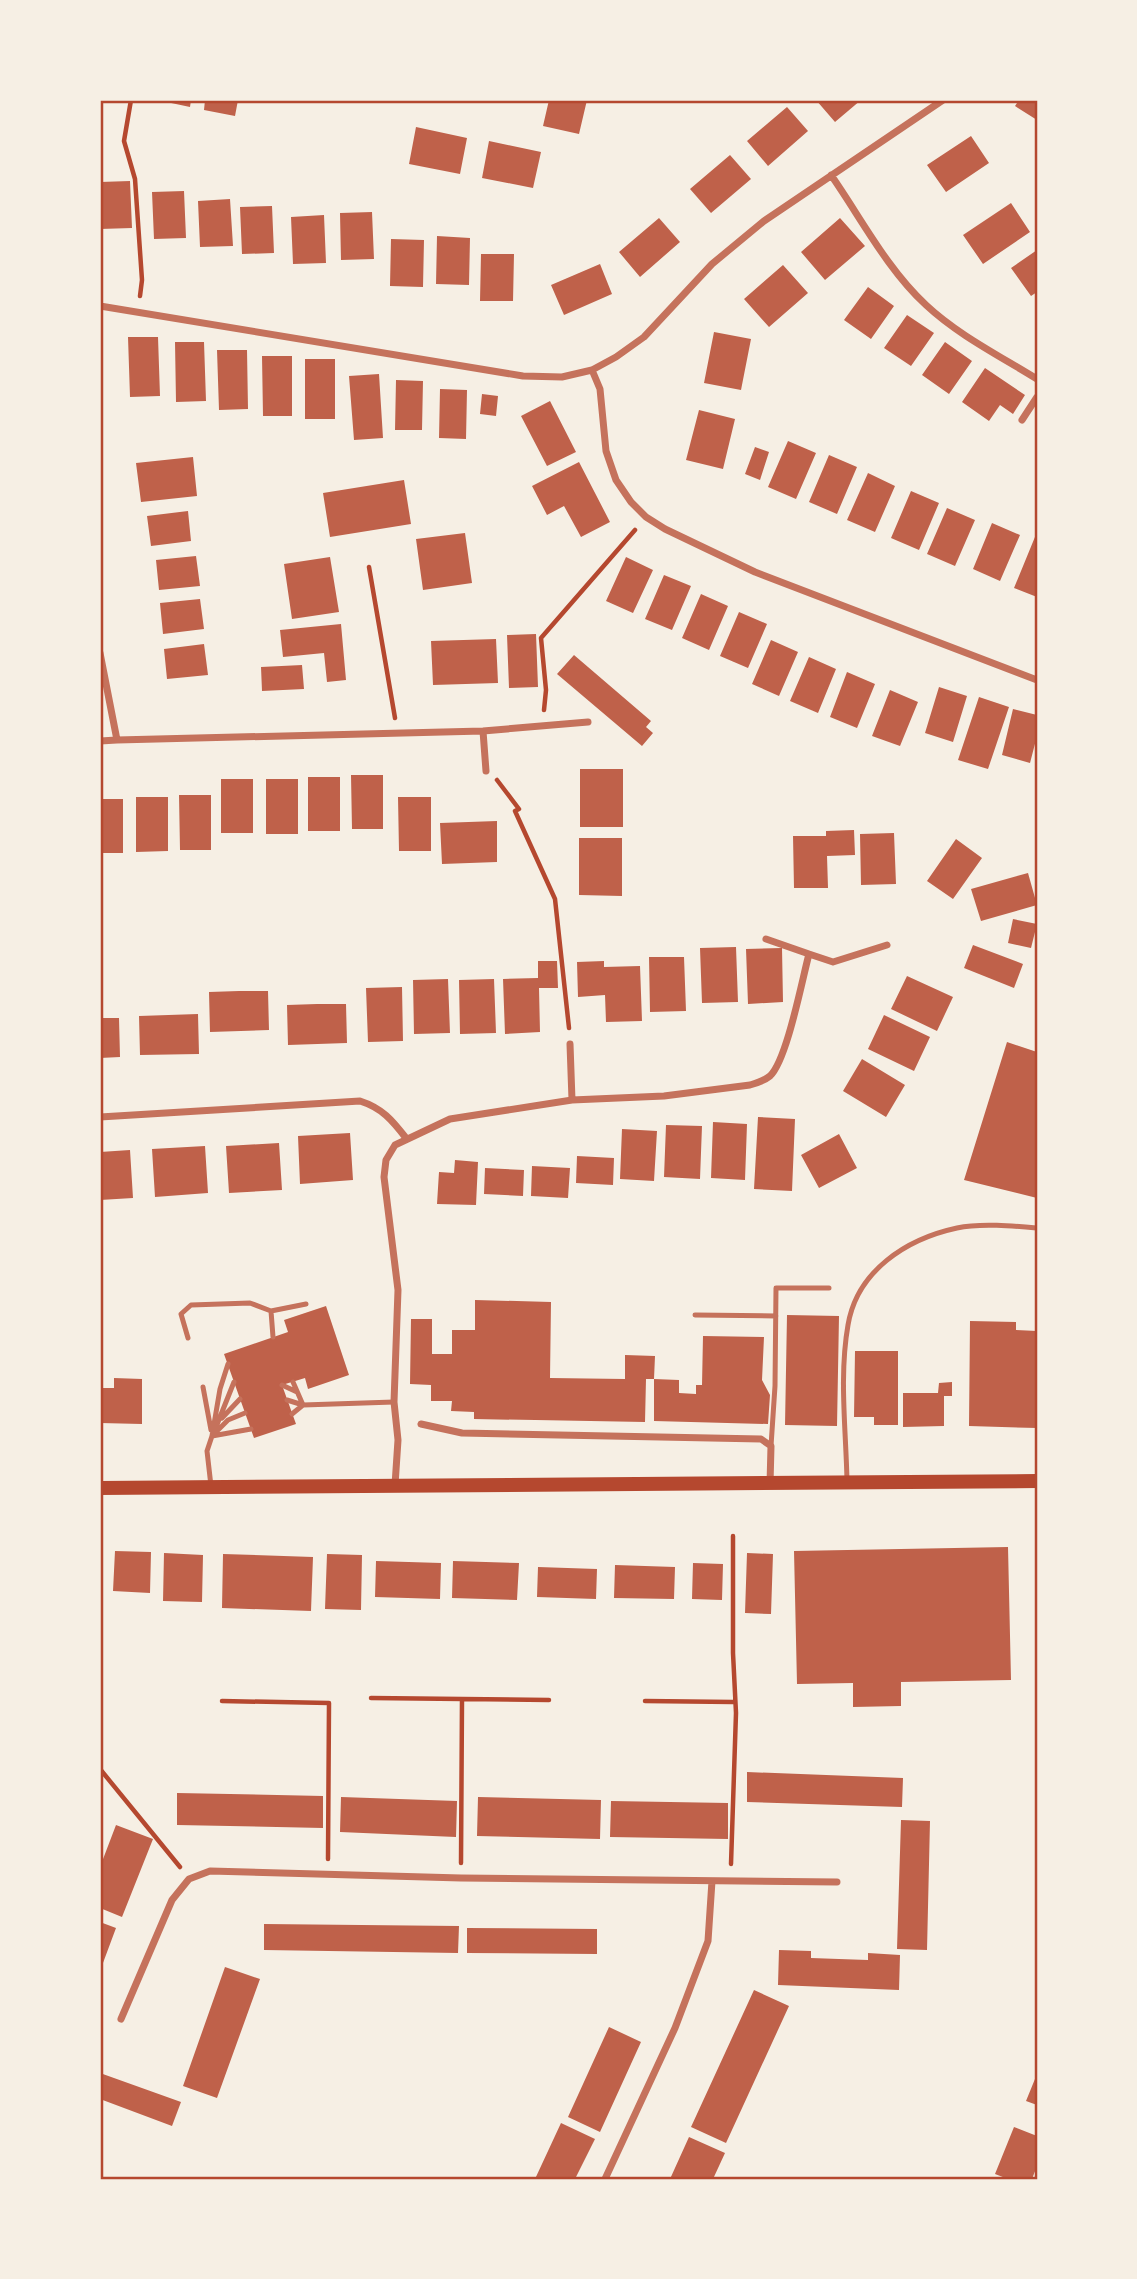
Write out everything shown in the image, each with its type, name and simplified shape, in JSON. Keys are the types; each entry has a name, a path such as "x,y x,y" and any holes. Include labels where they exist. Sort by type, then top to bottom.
{"main road":[{"path":"100,1488 1037,1481"}],"street":[{"path":"100,306 523,376 562,377 592,370 644,337 712,264 764,221 943,100"},
{"path":"831,175 906,284 926,305 950,324 1037,379"},
{"path":"592,370 600,389 606,451 616,480 631,502 646,517 665,529 755,572 1037,680"},
{"path":"1022,420 1037,397"},
{"path":"100,653 117,740"},
{"path":"100,741 483,730 588,722"},
{"path":"483,730 486,771"},
{"path":"766,939 833,962 887,945"},
{"path":"396,1486 398,1440 394,1402 398,1290 384,1177 386,1160 395,1145 450,1119 572,1100 664,1096 762,1082 771,1076 782,1056 809,954"},
{"path":"570,1044 572,1100"},
{"path":"100,1117 360,1101 374,1106 390,1117 406,1138"},
{"path":"421,1424 462,1433 761,1439 771,1446 770,1484"},
{"path":"121,2019 172,1900 189,1879 210,1871 461,1878 837,1882"},
{"path":"605,2179 675,2028 708,1941 712,1881"}],"lane":[{"path":"846,1481 844,1358 848,1323 860,1290 880,1264 911,1243 958,1228 1037,1228"},
{"path":"771,1446 775,1386 776,1288 829,1288"},
{"path":"188,1338 181,1314 191,1305 250,1303 271,1311 306,1304"},
{"path":"271,1311 273,1337"},
{"path":"695,1315 776,1316"},
{"path":"212,1436 220,1389 228,1364"},
{"path":"211,1486 207,1451 234,1382"},
{"path":"293,1382 303,1405"},
{"path":"282,1385 298,1392"},
{"path":"203,1387 212,1436"},
{"path":"212,1436 223,1416 240,1399"},
{"path":"287,1400 303,1405 394,1402"},
{"path":"292,1413 303,1405"},
{"path":"212,1436 228,1420 245,1413"},
{"path":"212,1436 251,1429"}],"path":[{"path":"131,100 124,141 135,179 142,281 139,312"},
{"path":"543,725 546,690 541,638 646,517"},
{"path":"369,567 397,733"},
{"path":"486,771 502,785 519,809 515,811 555,899 570,1044"},
{"path":"730,1881 736,1713 733,1702 733,1536"},
{"path":"371,1698 549,1700"},
{"path":"461,1878 462,1699"},
{"path":"222,1701 329,1703 328,1874"},
{"path":"645,1701 733,1702"},
{"path":"100,1769 189,1879"}],"building":[{"path":"157,100 191,100 190,107"},
{"path":"205,100 238,100 235,116 204,110"},
{"path":"549,100 587,100 579,134 543,126"},
{"path":"816,100 861,100 835,122"},
{"path":"1019,100 1037,100 1037,120 1015,106"},
{"path":"787,107 808,131 768,166 747,141"},
{"path":"416,127 467,138 460,174 409,164"},
{"path":"971,136 989,163 946,192 927,165"},
{"path":"489,141 541,152 533,188 482,178"},
{"path":"730,155 751,179 711,213 690,189"},
{"path":"130,181 132,228 100,229 100,182"},
{"path":"184,191 186,238 154,239 152,192"},
{"path":"230,199 233,246 200,247 198,201"},
{"path":"1011,203 1030,232 983,264 963,235"},
{"path":"272,206 274,253 242,254 240,207"},
{"path":"372,212 374,259 341,260 340,213"},
{"path":"324,215 326,263 293,264 291,217"},
{"path":"659,218 680,242 640,277 619,252"},
{"path":"840,218 865,246 825,280 801,252"},
{"path":"437,236 470,238 469,285 436,284"},
{"path":"391,239 424,240 423,287 390,286"},
{"path":"1037,250 1037,292 1031,296 1011,268"},
{"path":"481,254 514,254 513,301 480,301"},
{"path":"600,264 612,294 564,315 551,285"},
{"path":"783,265 808,293 769,327 744,299"},
{"path":"868,287 894,306 871,339 844,320"},
{"path":"907,315 934,333 911,366 884,348"},
{"path":"714,332 751,339 741,390 704,383"},
{"path":"128,337 158,337 160,396 130,397"},
{"path":"175,342 204,342 206,401 176,402"},
{"path":"945,342 972,361 949,394 922,375"},
{"path":"217,350 247,350 248,409 219,410"},
{"path":"262,356 292,356 292,416 263,416"},
{"path":"305,359 335,359 335,419 305,419"},
{"path":"985,368 1025,395 1013,414 1000,405 989,421 962,402"},
{"path":"379,374 383,438 354,440 349,376"},
{"path":"396,380 423,381 422,430 395,430"},
{"path":"440,389 467,390 466,439 439,438"},
{"path":"482,394 498,396 496,416 480,414"},
{"path":"550,401 576,452 547,466 521,416"},
{"path":"699,410 735,419 723,469 686,460"},
{"path":"788,441 816,453 796,499 768,487"},
{"path":"755,447 769,452 760,480 745,474"},
{"path":"829,455 857,467 837,514 809,502"},
{"path":"193,457 197,496 141,502 136,463"},
{"path":"579,462 610,522 581,537 564,506 547,515 532,486"},
{"path":"868,473 895,486 875,532 847,520"},
{"path":"404,480 411,524 330,537 323,493"},
{"path":"911,491 939,503 919,550 891,538"},
{"path":"947,508 975,520 955,566 927,554"},
{"path":"188,511 191,541 151,546 147,516"},
{"path":"992,523 1020,535 1000,581 973,569"},
{"path":"1037,532 1037,597 1014,588"},
{"path":"465,533 472,583 423,590 416,539"},
{"path":"196,556 200,586 159,590 156,560"},
{"path":"330,557 339,612 292,619 284,564"},
{"path":"626,557 653,570 633,613 606,601"},
{"path":"664,575 691,586 672,630 645,619"},
{"path":"701,594 728,606 709,650 682,638"},
{"path":"200,599 204,629 163,634 160,603"},
{"path":"739,612 767,624 748,668 720,656"},
{"path":"341,624 346,680 327,682 324,653 283,657 280,630"},
{"path":"536,634 538,687 509,688 507,635"},
{"path":"496,639 498,683 433,685 431,641"},
{"path":"771,640 798,652 779,696 752,684"},
{"path":"204,644 208,675 167,679 164,649"},
{"path":"574,655 651,721 646,727 653,733 642,746 557,674"},
{"path":"809,657 836,669 818,713 790,701"},
{"path":"302,665 304,689 262,691 261,667"},
{"path":"847,672 875,684 857,728 830,717"},
{"path":"939,687 967,696 953,742 925,733"},
{"path":"890,690 918,702 900,746 872,736"},
{"path":"979,697 1009,707 988,769 958,760"},
{"path":"1013,709 1037,715 1037,736 1030,763 1002,755"},
{"path":"580,769 623,769 623,827 580,827"},
{"path":"351,775 383,775 383,829 352,829"},
{"path":"308,777 340,777 340,831 308,831"},
{"path":"221,779 253,779 253,833 221,833"},
{"path":"266,779 298,779 298,834 266,834"},
{"path":"179,795 211,795 211,850 180,850"},
{"path":"136,797 168,797 168,851 136,852"},
{"path":"398,797 431,797 431,851 399,851"},
{"path":"100,799 123,799 123,853 100,853"},
{"path":"497,821 497,862 442,864 440,823"},
{"path":"854,830 855,855 827,856 828,888 794,888 793,836 826,836 826,831"},
{"path":"894,833 896,884 861,885 860,834"},
{"path":"579,838 622,838 622,896 579,895"},
{"path":"956,839 982,858 953,899 927,881"},
{"path":"1028,873 1037,905 981,921 971,889"},
{"path":"1013,919 1037,924 1031,948 1008,943"},
{"path":"973,945 1023,964 1014,988 964,968"},
{"path":"736,947 738,1002 702,1003 700,948"},
{"path":"782,948 783,1002 748,1004 746,949"},
{"path":"649,957 684,957 686,1011 650,1012"},
{"path":"538,961 557,961 558,988 539,988 540,1032 505,1034 503,979 538,978"},
{"path":"604,961 604,967 640,966 642,1021 606,1022 605,995 578,997 577,962"},
{"path":"907,976 953,997 937,1031 891,1009"},
{"path":"448,979 450,1033 414,1034 413,980"},
{"path":"494,979 496,1033 460,1034 459,980"},
{"path":"402,987 403,1041 368,1042 366,988"},
{"path":"268,991 269,1030 210,1032 209,992"},
{"path":"346,1004 347,1043 288,1045 287,1005"},
{"path":"198,1014 199,1054 140,1055 139,1016"},
{"path":"884,1015 930,1037 914,1071 868,1049"},
{"path":"100,1018 119,1018 120,1057 100,1058"},
{"path":"1007,1042 1037,1052 1037,1198 964,1180"},
{"path":"862,1059 905,1085 886,1117 843,1091"},
{"path":"758,1117 795,1119 792,1191 754,1189"},
{"path":"713,1122 747,1124 745,1180 711,1178"},
{"path":"666,1125 702,1126 700,1179 664,1177"},
{"path":"622,1129 657,1131 654,1181 620,1179"},
{"path":"350,1133 353,1180 300,1184 298,1136"},
{"path":"839,1134 857,1168 819,1188 801,1155"},
{"path":"279,1143 282,1190 229,1193 226,1146"},
{"path":"205,1146 208,1193 155,1197 152,1149"},
{"path":"130,1150 133,1198 100,1200 100,1152"},
{"path":"577,1156 614,1158 613,1185 576,1183"},
{"path":"455,1160 478,1162 476,1205 437,1204 439,1172 454,1173"},
{"path":"532,1166 570,1168 568,1198 531,1196"},
{"path":"485,1168 524,1170 523,1196 484,1194"},
{"path":"475,1300 551,1302 550,1378 625,1379 625,1355 655,1356 654,1379 646,1379 645,1422 474,1419 474,1412 451,1411 452,1401 431,1401 431,1385 410,1384 411,1319 432,1319 432,1354 452,1354 452,1330 475,1330"},
{"path":"326,1306 349,1375 308,1389 305,1378 282,1385 296,1424 254,1438 224,1354 288,1332 284,1320"},
{"path":"787,1315 839,1316 837,1426 785,1425"},
{"path":"970,1321 1016,1322 1016,1330 1037,1331 1037,1428 969,1426"},
{"path":"703,1336 764,1337 762,1380 770,1395 768,1424 654,1421 654,1379 679,1380 679,1393 696,1394 696,1385 702,1385"},
{"path":"855,1351 898,1351 898,1425 874,1425 874,1417 854,1417"},
{"path":"114,1378 142,1379 142,1424 100,1423 100,1388 114,1388"},
{"path":"952,1382 952,1396 944,1396 944,1426 903,1427 903,1393 938,1393 939,1383"},
{"path":"1008,1547 1011,1680 901,1682 901,1706 853,1707 853,1683 797,1684 794,1551"},
{"path":"115,1551 151,1552 150,1593 113,1591"},
{"path":"164,1553 203,1555 202,1602 163,1601"},
{"path":"747,1553 773,1554 771,1614 745,1613"},
{"path":"223,1554 313,1557 311,1611 222,1608"},
{"path":"327,1554 362,1555 361,1610 325,1609"},
{"path":"376,1561 441,1563 440,1599 375,1597"},
{"path":"453,1561 519,1563 517,1600 452,1598"},
{"path":"693,1563 723,1564 722,1600 692,1599"},
{"path":"615,1565 675,1567 674,1599 614,1598"},
{"path":"538,1567 597,1569 596,1599 537,1597"},
{"path":"747,1772 903,1778 902,1807 747,1802"},
{"path":"177,1793 323,1796 323,1828 177,1825"},
{"path":"341,1797 457,1801 456,1837 340,1832"},
{"path":"478,1797 601,1800 600,1839 477,1836"},
{"path":"611,1801 728,1803 728,1839 610,1837"},
{"path":"901,1820 930,1821 927,1950 897,1949"},
{"path":"116,1825 153,1839 122,1917 100,1908 100,1867"},
{"path":"100,1922 116,1928 100,1971"},
{"path":"264,1924 459,1926 458,1953 264,1950"},
{"path":"467,1928 597,1929 597,1954 467,1953"},
{"path":"779,1950 811,1951 811,1958 868,1960 868,1953 900,1955 899,1990 778,1985"},
{"path":"225,1967 260,1979 217,2098 183,2086"},
{"path":"754,1990 789,2006 726,2143 691,2127"},
{"path":"609,2027 641,2042 600,2132 568,2117"},
{"path":"100,2073 181,2102 172,2126 100,2099"},
{"path":"1037,2074 1037,2105 1026,2101"},
{"path":"561,2123 595,2139 575,2179 535,2179"},
{"path":"1014,2127 1037,2136 1037,2166 1032,2179 1008,2179 995,2174"},
{"path":"689,2137 725,2153 713,2179 670,2179"}]}
